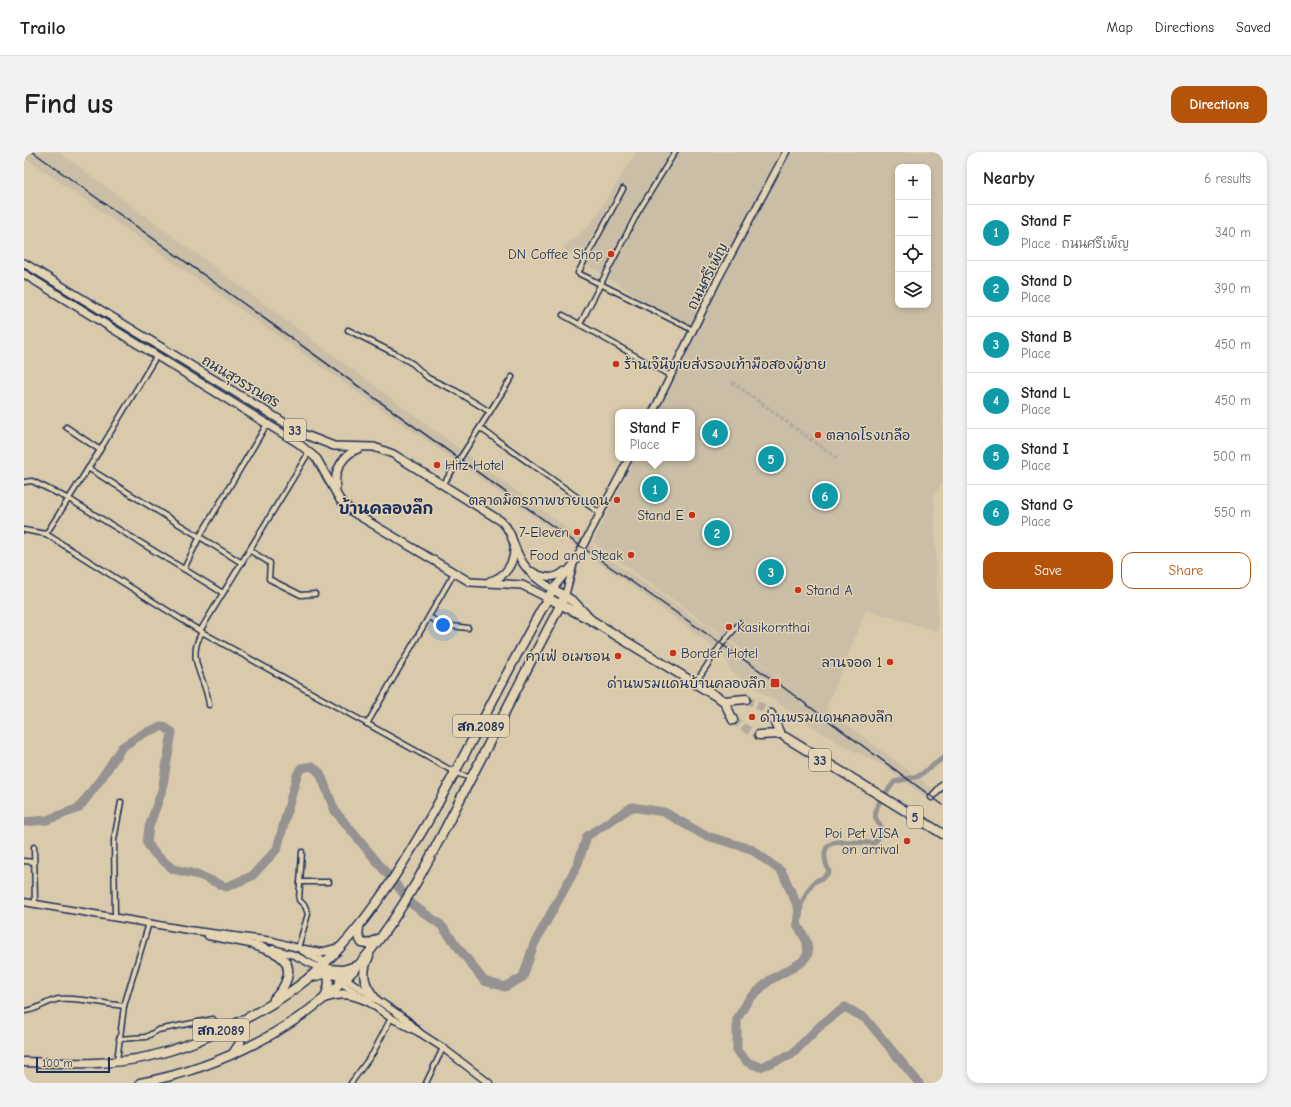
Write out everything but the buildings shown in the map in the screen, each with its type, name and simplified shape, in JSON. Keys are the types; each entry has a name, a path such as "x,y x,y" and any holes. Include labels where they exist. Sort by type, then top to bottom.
{"highway":[{"name":"ถนนสุวรรณศร","path":"553,589 574,602 590,620"},
{"name":"สก.2089","path":"140,1083 189,1071 230,1055 291,1023 323,998 331,971 334,953 359,927 405,861 456,773 553,589"},
{"name":"สก.2089","path":"24,1062 88,1063 117,1061 150,1056 221,1030 286,995 307,979 358,964 371,951 382,936 420,876 565,596"},
{"name":"ถนนสุวรรณศร","path":"548,598 590,620 724,701"},
{"path":"734,720 724,701 746,699"},
{"path":"759,735 780,734 772,714"},
{"name":"33","path":"785,738 887,801"},
{"name":"5","path":"887,801 943,834"},
{"path":"359,927 358,936 362,943 373,942 382,936"},
{"path":"257,946 280,956 287,968 287,982 278,995 264,1007"},
{"path":"301,949 320,953 341,947"},
{"path":"371,951 365,963 364,979 372,999"},
{"path":"323,998 329,987 331,971 343,970 358,964"},
{"path":"323,998 342,993 372,999"},
{"path":"221,1030 238,1032 241,1036 237,1049 230,1055"}],"main road":[{"name":"ถนนศรีเพ็ญ","path":"654,409 693,330 786,152"},
{"name":"ถนนสุวรรณศร","path":"24,263 303,434 334,446 382,448 443,485 501,521 511,532 514,545 527,568 536,578 553,589"},
{"name":"ถนนสุวรรณศร","path":"24,274 157,355 309,452 323,468 338,496 346,507 354,513 470,582 522,585 548,598"},
{"path":"338,496 335,480 340,464 347,455 363,447"},
{"path":"553,589 574,563 628,461"},
{"path":"486,583 502,575 510,567 514,555 514,545"},
{"path":"527,568 539,576 558,576 574,563"},
{"path":"565,596 574,563"},
{"path":"932,796 943,785"},
{"path":"24,902 115,916 188,930 250,937 301,949 372,999 407,1020 420,1032 490,1083"},
{"path":"188,930 228,941 294,955 331,971"},
{"path":"372,999 391,1018 420,1032"}],"street":[{"path":"580,324 638,212 675,152"},
{"path":"623,189 578,273 693,330"},
{"path":"563,315 671,376"},
{"path":"348,330 413,364 428,378 456,391 490,412"},
{"path":"46,534 100,450 157,355"},
{"path":"443,485 512,376"},
{"path":"184,569 200,536 267,424"},
{"path":"66,427 100,450"},
{"path":"480,428 601,514"},
{"path":"209,705 208,693 194,658 201,632 223,593 309,452"},
{"path":"88,468 242,563"},
{"path":"24,482 32,481 69,499 223,593"},
{"path":"24,530 46,534 201,632 456,773 471,778"},
{"path":"249,550 270,563 269,579 301,595 315,594"},
{"path":"366,724 454,573"},
{"path":"429,617 444,625 468,628"},
{"path":"694,683 721,645 740,623"},
{"path":"115,916 114,840 121,802"},
{"path":"34,847 35,904"},
{"path":"301,949 308,914 305,906 299,900 302,852"},
{"path":"24,860 34,862"},
{"path":"300,882 329,882"},
{"path":"117,1061 124,1006 149,923"},
{"path":"24,1011 32,1011 50,1002 67,999 124,1006"},
{"path":"351,1083 372,1053 391,1018"},
{"path":"119,1039 146,1037 158,1030 213,1019 221,1030"},
{"path":"426,1083 443,1048"}],"shaded area":[{"name":"ตลาดโรงเกลือ","path":"24,152 59,152 595,549 805,695 593,542 634,461 695,461 695,409 659,409 696,335 562,248 591,224 636,152 943,152 943,483 934,494 938,631 866,610 826,709 933,789 927,798 883,765 843,746 731,672 724,655 635,588 24,157"}],"waterway":[{"path":"24,822 47,820 79,808 122,747 144,733 163,726 172,732 162,790 149,827 147,843 155,854 173,869 199,875 226,887 252,876 277,849 297,775 301,768 312,766 320,773 335,811 413,905 441,925 484,981 505,987 523,977 534,944 577,866 587,836 632,807 664,812 704,835 751,849 782,872 799,909 797,924 807,942 808,954 802,962 770,980 749,999 737,1019 737,1051 747,1062 760,1067 791,1055 822,1024 845,1007 866,1019 919,1083"},
{"path":"799,909 813,883 824,877 829,872 825,859 825,850 829,845 836,842 874,843 882,832 876,816 877,807 894,782 919,776 943,758"}],"tunnel":[{"path":"732,382 838,459"},
{"path":"746,699 771,712 771,714"},
{"path":"733,720 746,729 759,735"}],"railway":[{"path":"33,152 583,548 776,682 943,805"}],"place":[{"name":"DN Coffee Shop","path":"611,254"},
{"name":"ร้านเจ๊นีขายส่งรองเท้ามือสองผู้ชาย","path":"616,364"},
{"name":"Stand L","path":"715,433"},
{"name":"ตลาดโรงเกลือ","path":"818,435"},
{"name":"Stand I","path":"771,459"},
{"name":"Hitz Hotel","path":"437,465"},
{"name":"Stand F","path":"655,489"},
{"name":"Stand G","path":"825,496"},
{"name":"ตลาดมิตรภาพชายแดน","path":"617,500"},
{"name":"Stand E","path":"692,515"},
{"name":"7-Eleven","path":"577,532"},
{"name":"Stand D","path":"717,533"},
{"name":"Food and Steak","path":"631,555"},
{"name":"Stand B","path":"771,572"},
{"name":"Stand A","path":"798,590"},
{"name":"Kasikornthai","path":"729,627"},
{"name":"Border Hotel","path":"673,653"},
{"name":"คาเฟ่ อเมซอน","path":"618,656"},
{"name":"ลานจอด 1","path":"890,662"},
{"name":"ด่านพรมแดนบ้านคลองลึก","path":"775,683"},
{"name":"ด่านพรมแดนคลองลึก","path":"752,717"},
{"name":"Poi Pet VISA on arrival","path":"907,841"}],"district":[{"name":"บ้านคลองลึก","path":"386,508"}]}
